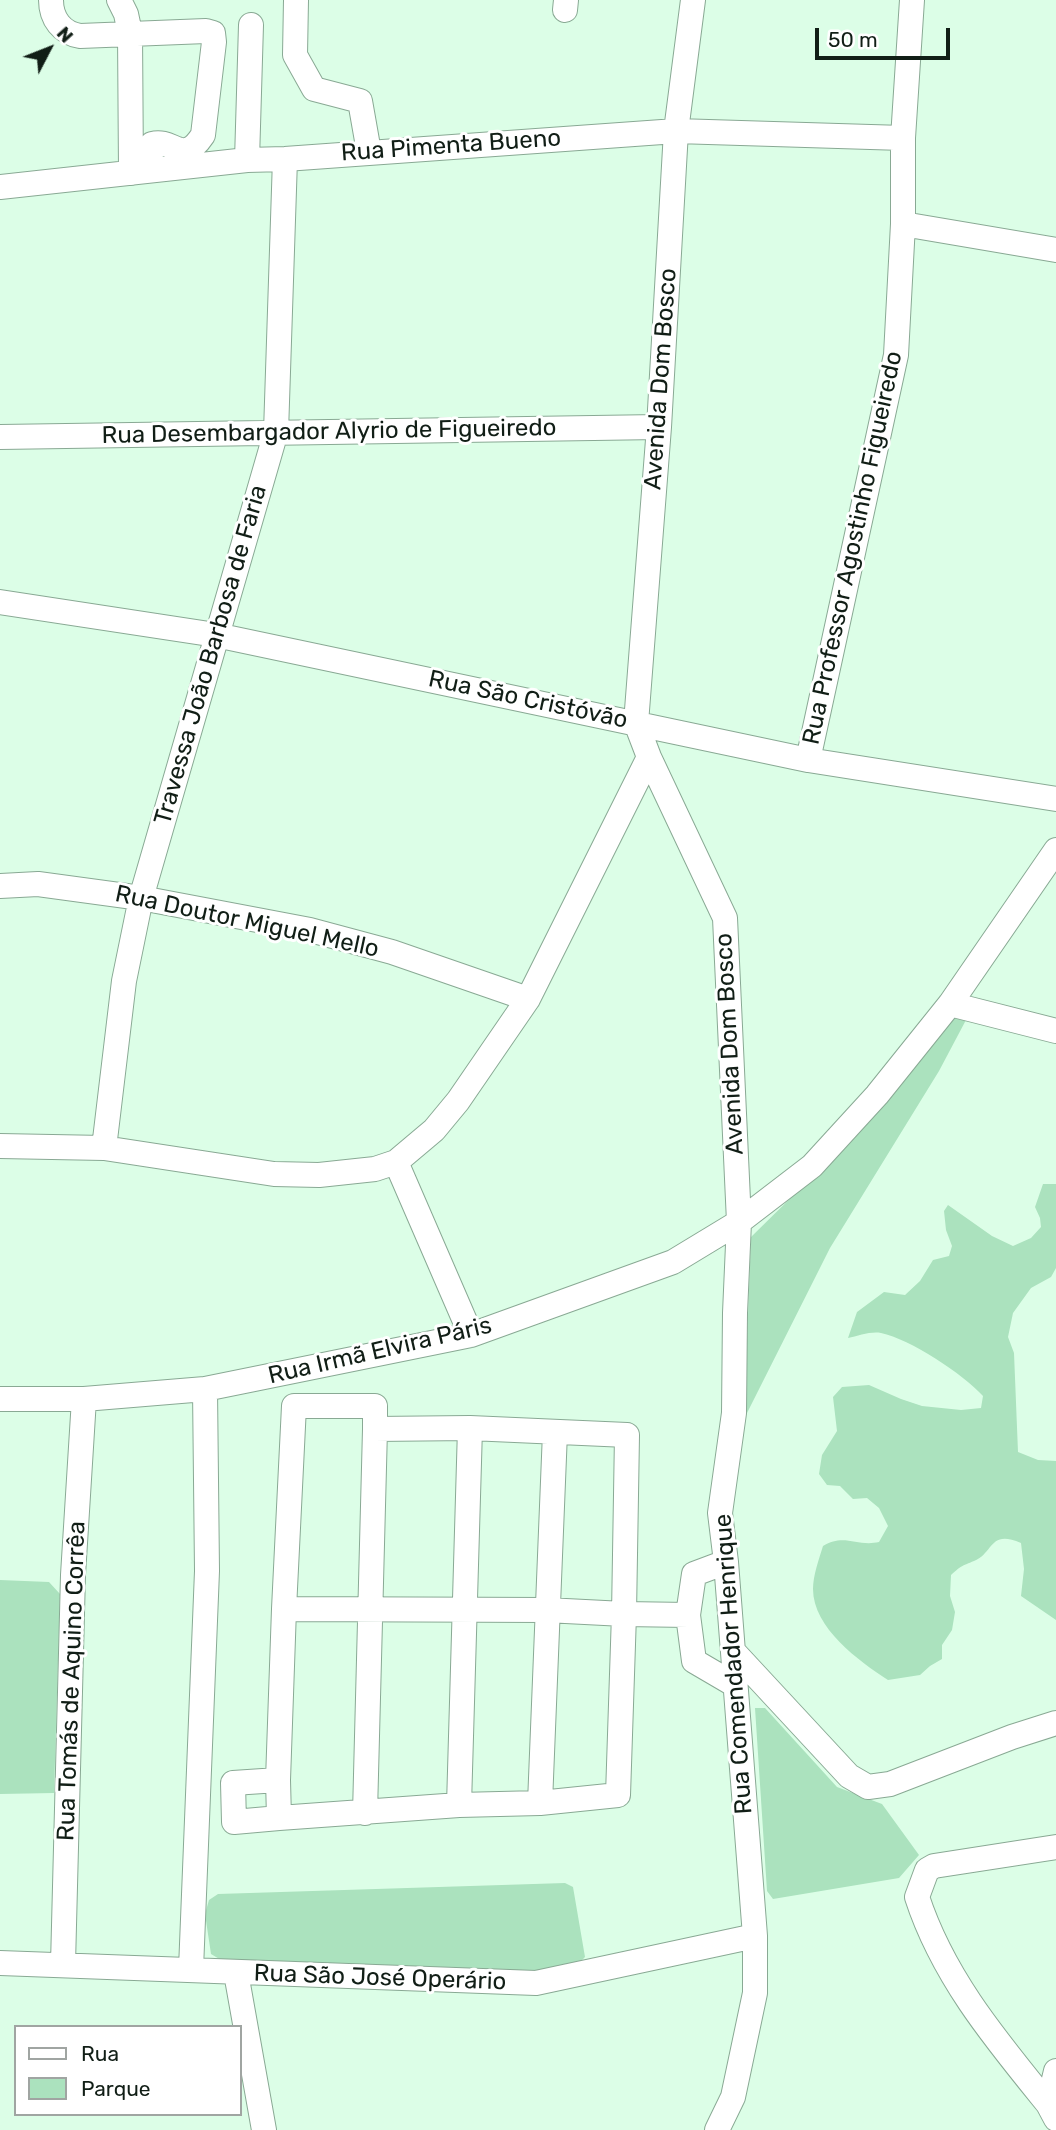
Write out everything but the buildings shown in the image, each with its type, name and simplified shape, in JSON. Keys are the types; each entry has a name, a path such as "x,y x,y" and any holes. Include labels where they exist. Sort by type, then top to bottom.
{"street":[{"path":"51,0 54,17 64,30 80,36 206,31 213,33 203,135 193,147 184,151 160,143 152,144 141,172"},
{"path":"119,0 126,13 130,33 131,127 141,172"},
{"path":"296,0 295,55 314,89 360,101 369,152"},
{"name":"Avenida Dom Bosco","path":"693,0 676,131 659,427 636,723 649,757 724,918 739,1222"},
{"name":"Rua Professor Agostinho Figueiredo","path":"808,760 896,355 903,224 903,138 912,0"},
{"path":"247,160 251,25"},
{"name":"Rua Pimenta Bueno","path":"0,187 247,160 676,131 903,138"},
{"name":"Travessa João Barbosa de Faria","path":"104,1148 124,981 141,898 276,432 285,159"},
{"path":"903,224 1056,250"},
{"name":"Rua Desembargador Alyrio de Figueiredo","path":"0,437 659,427"},
{"name":"Rua São Cristóvão","path":"0,602 216,635 808,760 1056,799"},
{"path":"0,1146 104,1148 274,1174 319,1175 375,1169 396,1162 414,1149 442,1121 528,999 649,757"},
{"path":"739,1222 812,1166 877,1096 950,1004 1056,850"},
{"name":"Rua Doutor Miguel Mello","path":"0,886 38,884 141,898 322,933 392,952 528,999"},
{"path":"950,1004 1056,1031"},
{"path":"396,1162 471,1335"},
{"name":"Rua Irmã Elvira Páris","path":"0,1399 84,1399 205,1390 471,1335 673,1262 739,1222"},
{"name":"Rua Comendador Henrique","path":"717,2130 733,2097 754,1993 755,1936 720,1513 734,1413 739,1222"},
{"path":"191,1969 207,1571 205,1390"},
{"name":"Rua Tomás de Aquino Corrêa","path":"63,1964 73,1575 84,1399"},
{"path":"279,1818 284,1609 294,1406 374,1406 365,1812"},
{"path":"459,1805 470,1428"},
{"path":"278,1780 233,1783 233,1822 459,1805 540,1803 618,1795 627,1435 470,1428 375,1429"},
{"path":"540,1803 555,1432"},
{"path":"726,1562 694,1574 688,1615 694,1661 735,1685"},
{"path":"284,1609 546,1610 688,1615"},
{"path":"733,1651 849,1776 868,1787 890,1784 1056,1723"},
{"path":"1052,2111 983,2024 946,1963 917,1897 927,1870 934,1866 1056,1847"},
{"name":"Rua São José Operário","path":"0,1963 536,1983 755,1936"},
{"path":"236,1973 264,2130"},
{"path":"1052,2111 1056,2071"}],"green space":[{"path":"956,1016 966,1020 939,1071 830,1248 744,1419 751,1237 876,1114"},
{"path":"1043,1184 1056,1184 1056,1268 1051,1277 1031,1288 1013,1313 1008,1337 1014,1353 1018,1452 1038,1460 1056,1461 1056,1620 1021,1596 1024,1569 1021,1543 1011,1539 997,1540 980,1557 951,1575 950,1596 955,1612 952,1630 942,1645 942,1659 920,1675 888,1680 840,1642 829,1630 815,1603 814,1578 823,1546 844,1540 879,1542 888,1526 879,1508 867,1498 853,1499 840,1486 827,1485 819,1474 822,1455 837,1431 833,1397 842,1387 869,1385 922,1406 961,1410 981,1408 983,1396 950,1368 906,1342 877,1333 848,1338 857,1312 884,1292 905,1295 920,1281 933,1260 949,1256 952,1246 946,1230 944,1211 948,1205 992,1236 1013,1246 1031,1238 1041,1227 1035,1207"},
{"path":"0,1580 49,1582 60,1594 54,1793 0,1794"},
{"path":"755,1708 765,1708 837,1787 882,1804 919,1855 899,1878 773,1899 767,1891"},
{"path":"565,1883 573,1887 585,1957 578,1964 532,1974 221,1960 211,1954 205,1914 209,1900 218,1894"}]}
